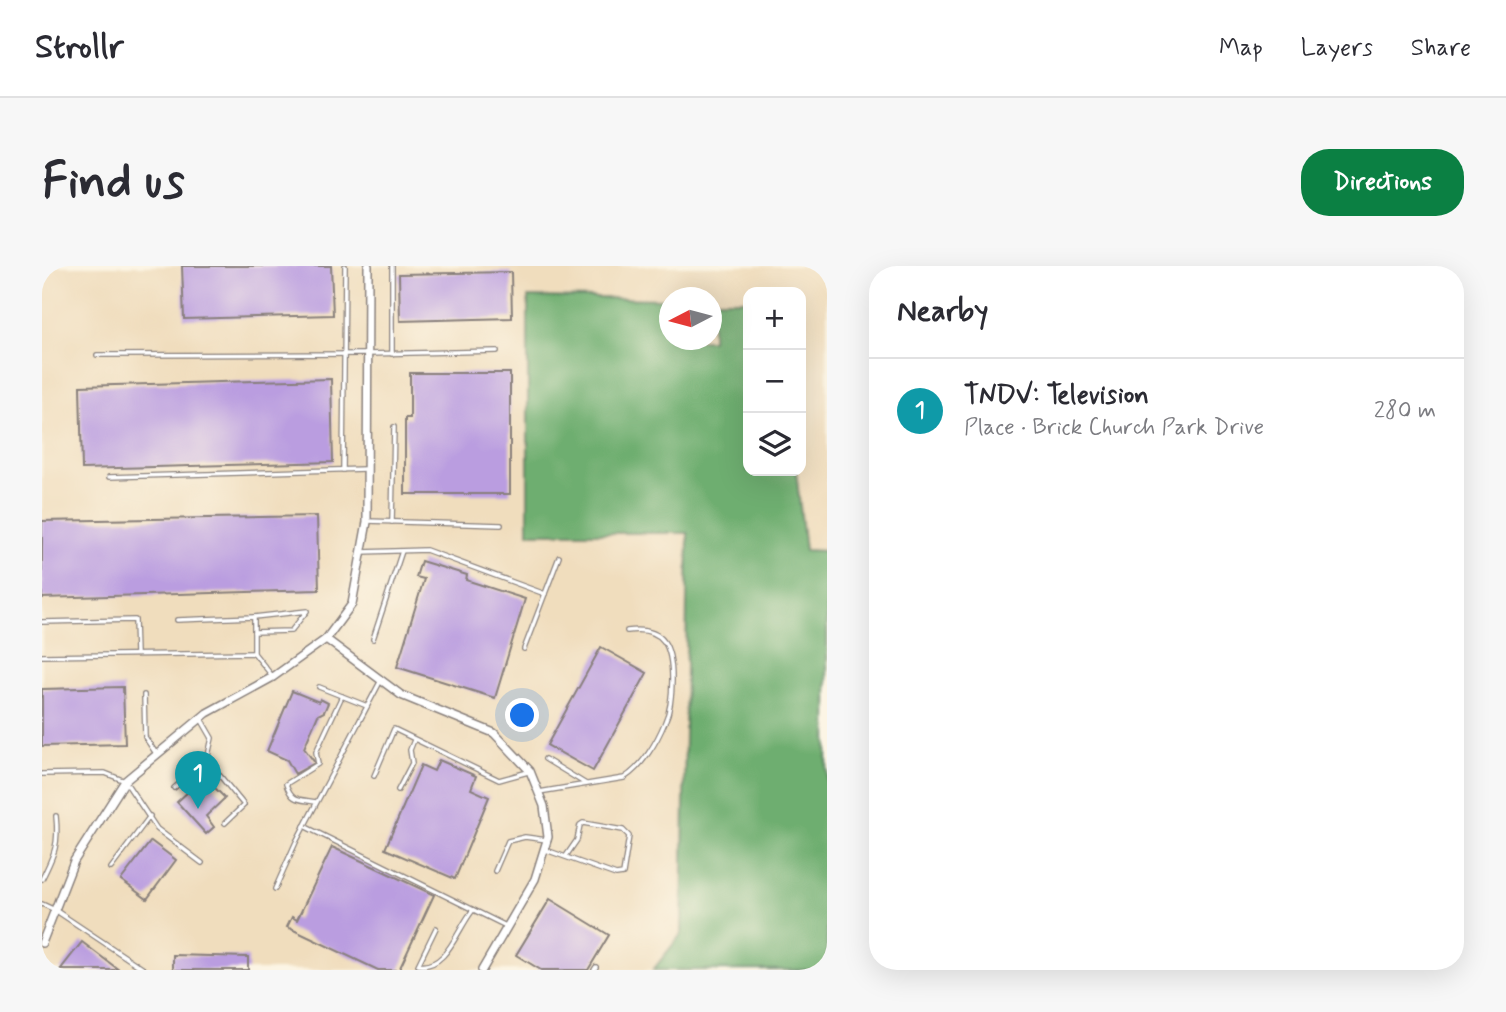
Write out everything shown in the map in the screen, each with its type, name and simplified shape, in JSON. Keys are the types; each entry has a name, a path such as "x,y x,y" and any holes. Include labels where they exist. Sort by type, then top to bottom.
{"street":[{"path":"42,943 44,932 74,861 125,781 201,719 273,677 327,639 352,604 367,521 368,266"},
{"path":"327,639 401,695 494,733 530,771 544,806 547,840 535,878 482,970"}],"lane":[{"path":"343,470 345,266"},
{"path":"392,266 392,354"},
{"path":"97,355 497,351"},
{"path":"391,522 394,427"},
{"path":"109,477 368,469"},
{"path":"367,521 501,525"},
{"path":"362,552 426,550 545,594"},
{"path":"373,639 402,551"},
{"path":"524,649 559,557"},
{"path":"177,620 254,617 307,611 291,631 254,632"},
{"path":"254,617 254,653 273,677"},
{"path":"42,622 135,620 136,654"},
{"path":"539,792 624,778 636,770 664,724 670,709 672,657 665,641 655,633 627,631"},
{"path":"42,655 254,653"},
{"path":"275,889 316,802 381,680"},
{"path":"319,687 368,706"},
{"path":"144,695 145,737 157,755"},
{"path":"316,802 296,799 290,795 286,784 318,764 316,752 342,696"},
{"path":"174,788 207,760 212,738 201,719"},
{"path":"374,776 394,730 499,780 530,771"},
{"path":"398,790 412,763 410,750 414,739"},
{"path":"545,759 587,785"},
{"path":"207,760 244,805 225,823"},
{"path":"42,774 105,773 125,781 157,829 202,863"},
{"path":"42,879 58,838 56,816"},
{"path":"111,868 150,816"},
{"path":"544,849 617,875 623,874 629,836 623,830 583,824 580,825 577,840 566,856"},
{"path":"304,826 507,927"},
{"path":"495,871 508,841 526,837 547,840"},
{"path":"42,904 55,909 145,970"},
{"path":"436,928 418,965 421,967 437,964 445,957 463,921 473,910"}],"green space":[{"path":"528,297 659,299 659,350 722,350 722,300 743,300 743,476 797,476 805,550 827,551 827,970 653,970 682,933 688,533 528,533"}],"building":[{"path":"182,266 331,266 333,315 184,319"},
{"path":"511,272 512,318 400,321 399,274"},
{"path":"410,373 510,373 510,494 405,494 405,418 410,418"},
{"path":"331,379 333,462 82,469 80,386"},
{"path":"317,516 319,590 42,598 42,521"},
{"path":"421,561 467,575 466,580 525,599 495,698 397,667 424,579 416,577"},
{"path":"601,647 647,673 593,771 547,745"},
{"path":"123,687 125,744 42,746 42,689"},
{"path":"292,691 328,703 324,712 318,715 304,748 315,763 295,774 287,760 267,751"},
{"path":"439,760 476,776 471,789 489,797 455,879 385,849 421,765 434,771"},
{"path":"204,777 225,798 206,816 214,827 206,834 177,802"},
{"path":"151,841 176,860 147,899 121,880"},
{"path":"332,847 434,895 399,970 378,970 287,927 292,917 297,920"},
{"path":"550,899 609,935 588,970 541,970 516,955"},
{"path":"82,942 119,970 60,970"},
{"path":"173,955 248,957 248,970 173,970"}],"place":[{"name":"TNDV: Television","path":"198,809"}]}
